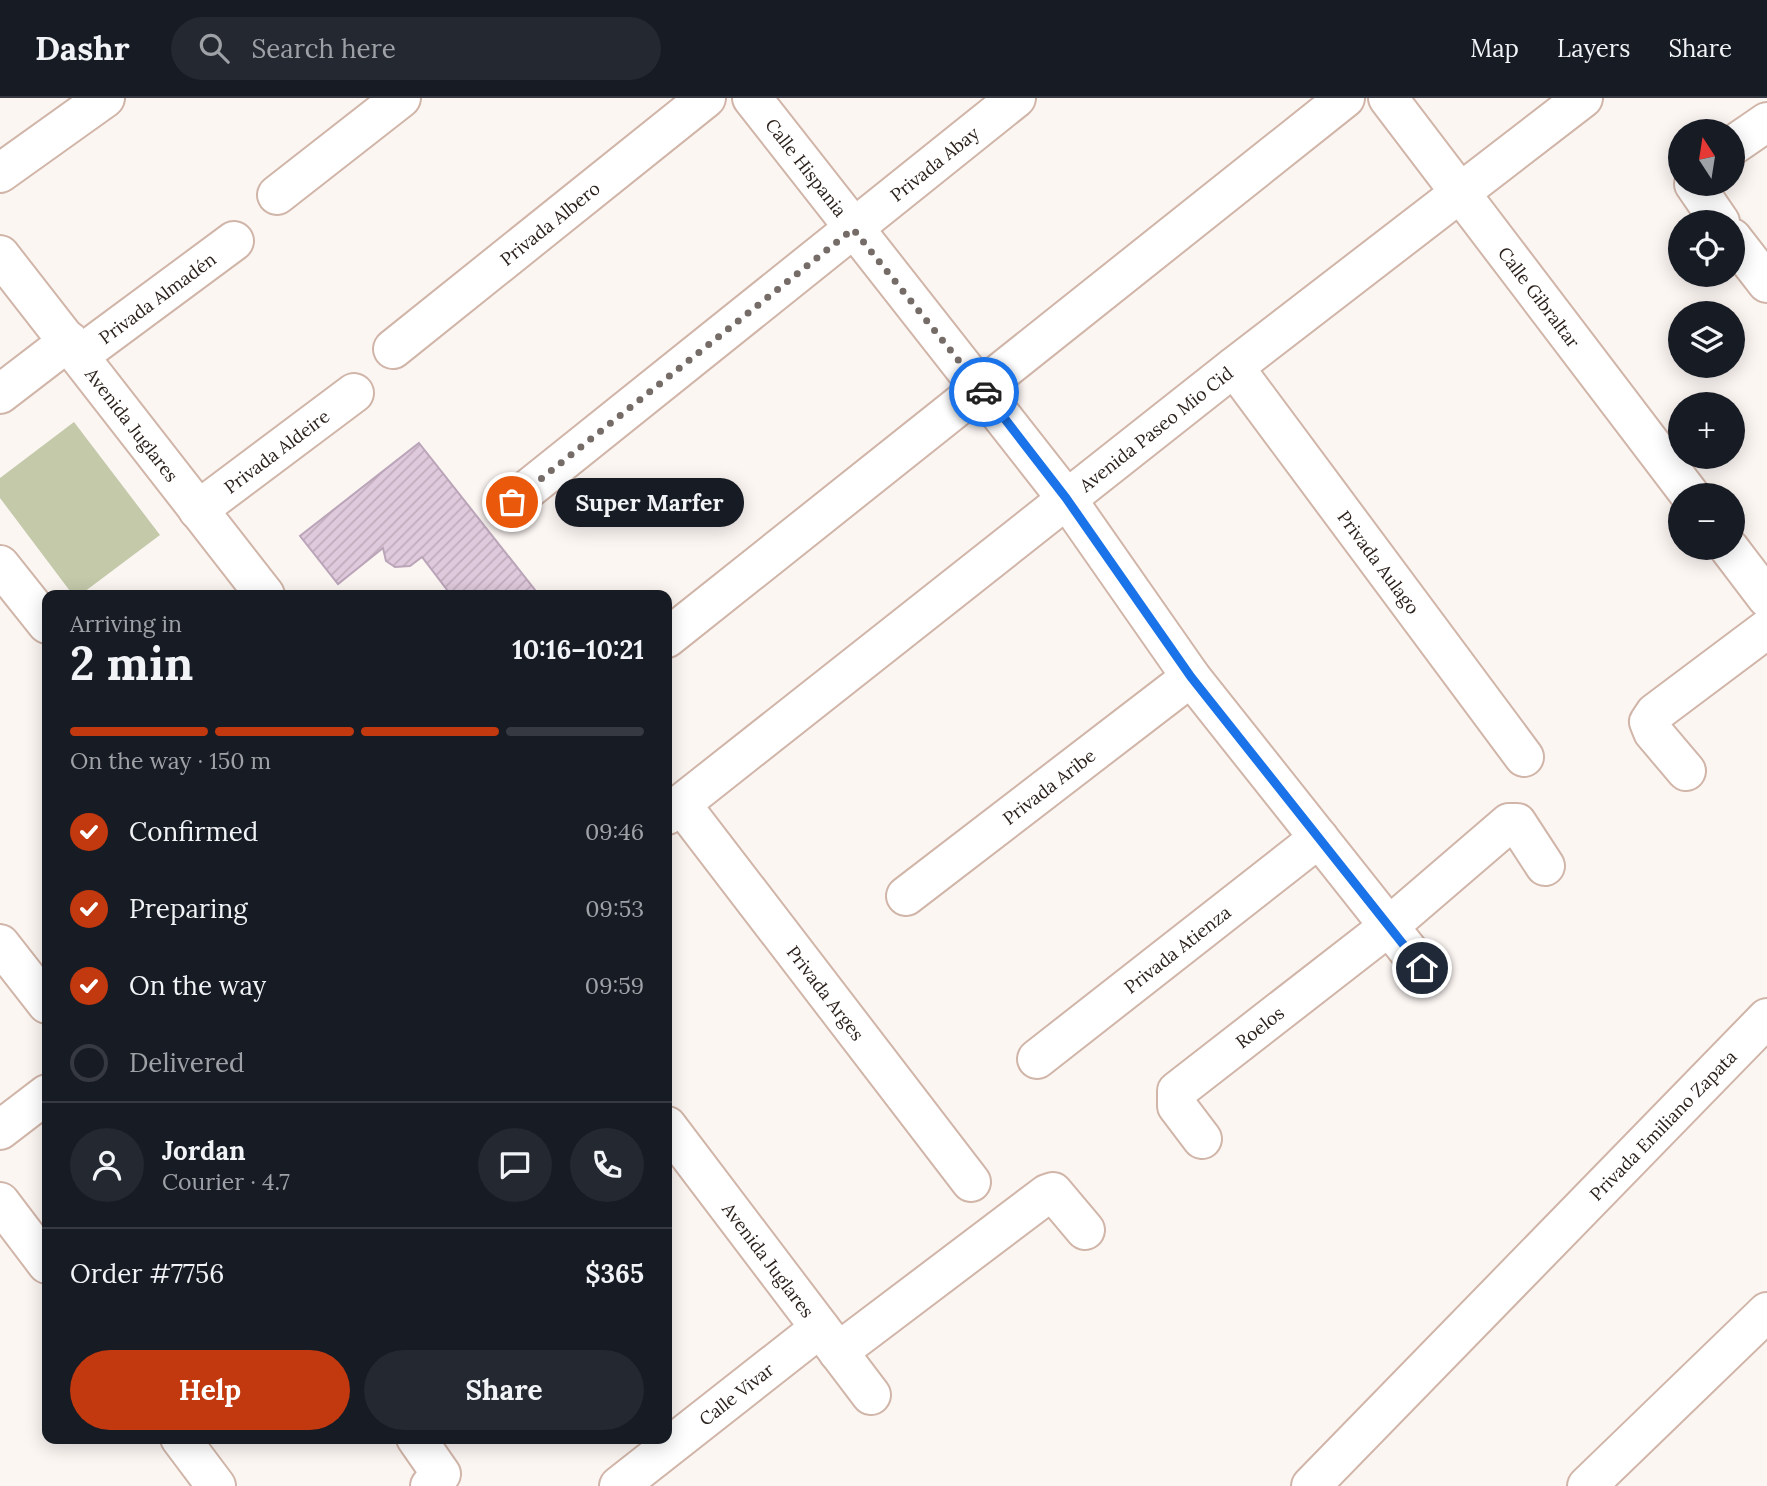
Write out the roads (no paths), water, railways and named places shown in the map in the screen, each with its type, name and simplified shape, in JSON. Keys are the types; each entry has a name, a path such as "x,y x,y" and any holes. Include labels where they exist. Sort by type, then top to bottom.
{"street":[{"path":"0,173 105,98"},
{"path":"277,195 401,98"},
{"name":"Privada Albero","path":"393,349 706,98"},
{"name":"Calle Hispania","path":"752,98 1066,498 1191,677 1422,968"},
{"name":"Privada Abay","path":"512,502 1016,98"},
{"path":"672,634 1345,98"},
{"name":"Calle Gibraltar","path":"1388,98 1680,483"},
{"name":"Avenida Paseo Mio Cid","path":"674,809 1066,498 1583,98"},
{"path":"1745,137 1767,122"},
{"name":"Privada Almadén","path":"0,394 234,241"},
{"name":"Avenida Juglares","path":"0,254 261,590"},
{"path":"1745,255 1767,283"},
{"name":"Privada Aulago","path":"1234,367 1524,757"},
{"name":"Privada Aldeire","path":"198,510 354,393"},
{"path":"1738,560 1767,598"},
{"path":"0,565 42,618"},
{"path":"1686,771 1653,732 1649,722 1655,713 1767,629"},
{"name":"Privada Aribe","path":"906,897 1191,677"},
{"name":"Privada Arges","path":"674,809 971,1182"},
{"path":"1388,927 1513,821 1545,866"},
{"name":"Privada Atienza","path":"1037,1059 1319,838"},
{"name":"Roelos","path":"1202,1139 1177,1106 1177,1091 1388,927"},
{"path":"0,944 42,998"},
{"name":"Privada Emiliano Zapata","path":"1311,1486 1556,1231 1767,1018"},
{"path":"0,1130 42,1098"},
{"name":"Avenida Juglares","path":"672,1133 871,1395"},
{"name":"Calle Vivar","path":"672,1434 829,1340 1047,1194 1053,1192 1085,1230"},
{"path":"0,1202 42,1257"},
{"path":"1587,1486 1767,1312"},
{"path":"184,1444 216,1486"},
{"path":"420,1444 442,1474 430,1486"},
{"name":"Calle Vivar","path":"619,1486 652,1446"}],"place":[{"name":"Super Marfer","path":"512,502"}]}
